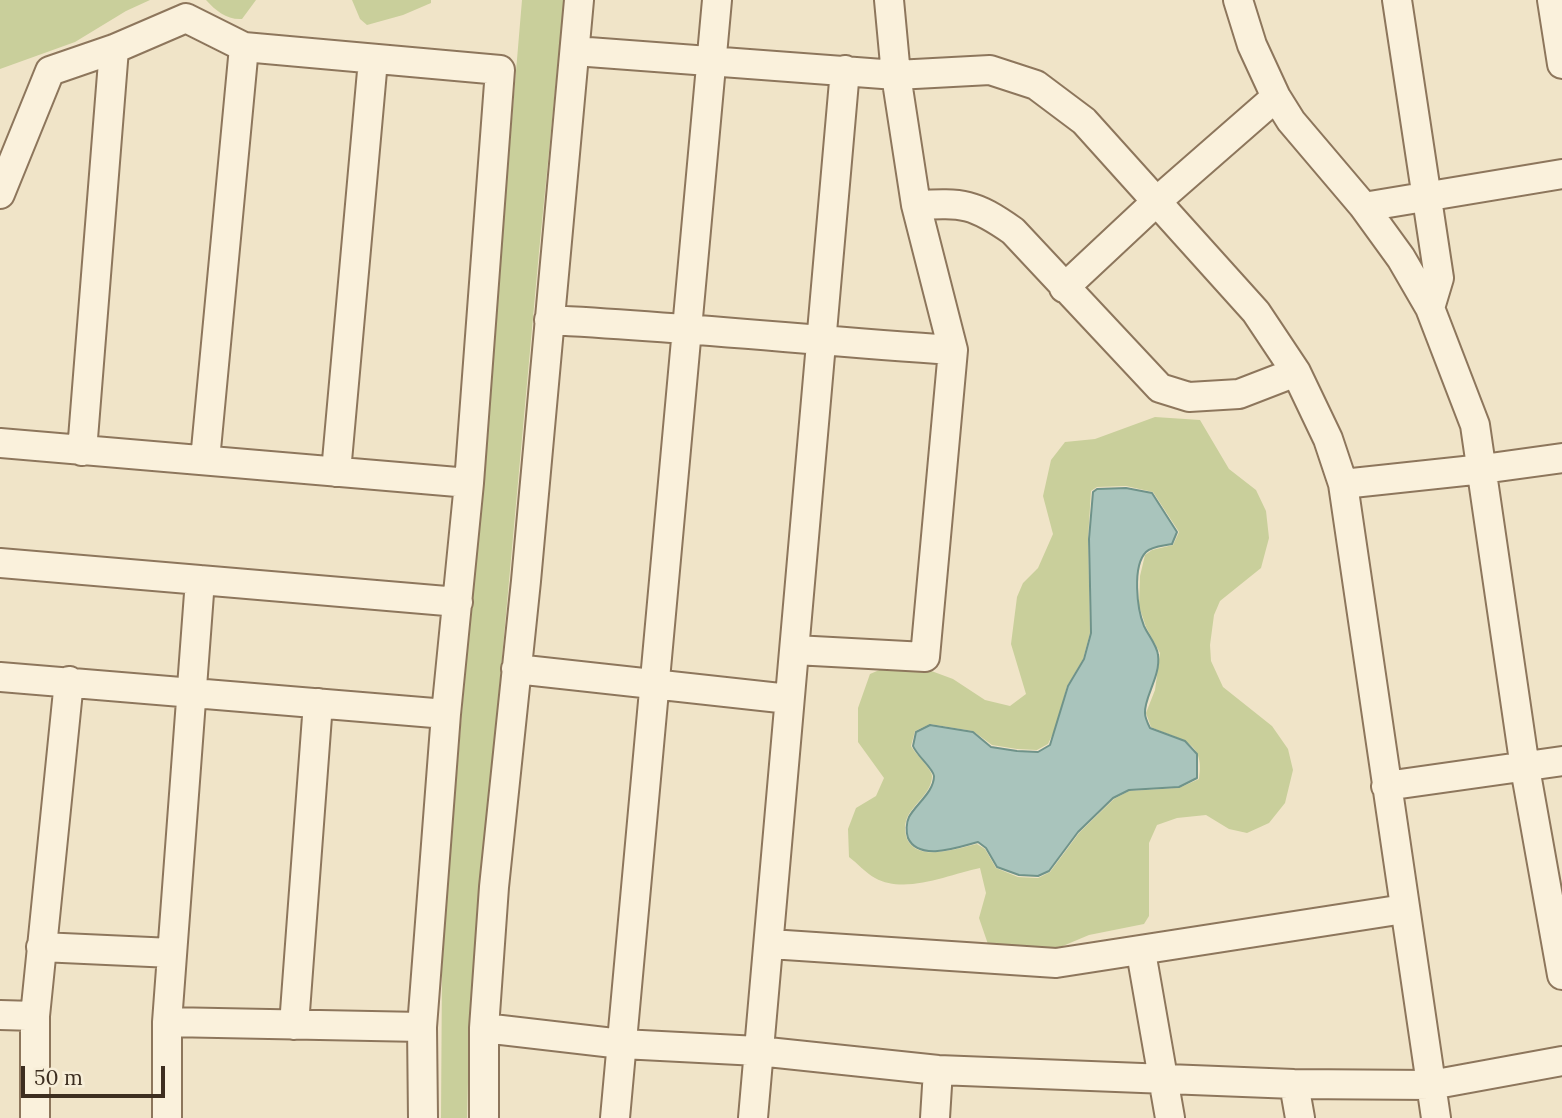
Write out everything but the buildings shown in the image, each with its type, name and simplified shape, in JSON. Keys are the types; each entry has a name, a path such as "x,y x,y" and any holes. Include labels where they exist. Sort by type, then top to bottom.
{"street":[{"path":"484,1118 484,1028 494,887 579,0"},
{"path":"615,1118 717,0"},
{"path":"795,650 925,657 953,350 916,205 896,75 888,0"},
{"path":"1238,0 1252,45 1276,97 1291,121 1364,207 1401,258 1430,308 1475,425 1525,768 1562,975"},
{"path":"1397,0 1439,278 1430,308"},
{"path":"1552,0 1562,64"},
{"path":"0,194 50,71 114,49 186,18 244,47 500,70 469,483 446,714 422,1027 424,1118"},
{"path":"205,460 244,47"},
{"path":"82,451 114,49"},
{"path":"575,51 896,75 990,70 1036,85 1084,121 1256,312 1296,372 1328,439 1343,484 1436,1118"},
{"path":"336,472 373,60"},
{"path":"753,1118 845,70"},
{"path":"1064,288 1157,201 1276,97"},
{"path":"1364,207 1562,174"},
{"path":"916,205 960,204 987,213 1013,231 1160,388 1189,397 1239,394 1296,372"},
{"path":"549,320 688,328 953,350"},
{"path":"0,443 469,483"},
{"path":"1343,484 1562,458"},
{"path":"0,563 458,602"},
{"path":"167,1118 167,1022 200,580"},
{"path":"516,669 789,699"},
{"path":"0,677 446,714"},
{"path":"35,1118 34,1016 69,681"},
{"path":"294,1025 318,703"},
{"path":"1386,786 1562,761"},
{"path":"770,944 1056,963 1141,952 1404,909"},
{"path":"41,947 172,953"},
{"path":"1141,952 1170,1118"},
{"path":"0,1015 34,1016"},
{"path":"167,1022 422,1027"},
{"path":"484,1028 622,1044 758,1051 938,1070 1294,1084 1431,1085 1562,1061"},
{"path":"935,1118 938,1070"},
{"path":"1294,1084 1300,1118"}],"green space":[{"path":"0,0 150,0 126,11 75,42 0,69"},
{"path":"206,0 256,0 242,19 222,14"},
{"path":"352,0 431,0 431,3 403,15 367,25 360,19"},
{"path":"522,0 564,0 470,1009 467,1118 441,1118 442,969 447,891"},
{"path":"1155,417 1200,420 1229,469 1256,490 1266,511 1269,538 1261,568 1220,601 1214,615 1211,661 1223,687 1272,726 1288,749 1293,770 1285,803 1269,823 1247,833 1229,829 1206,815 1177,818 1157,825 1149,843 1149,916 1144,924 1089,935 1058,948 1021,958 990,950 979,918 986,893 980,868 928,882 887,883 875,878 849,857 848,829 856,808 876,796 884,778 858,742 858,708 870,674 891,665 926,669 953,679 985,700 1010,706 1026,694 1011,644 1017,597 1023,583 1038,568 1053,534 1043,496 1051,460 1065,442 1095,439","holes":["1126,486 1153,492 1179,532 1173,545 1152,550 1145,555 1140,576 1139,606 1146,627 1160,653 1155,690 1146,713 1151,727 1194,748 1200,766 1199,779 1179,788 1129,791 1114,799 1079,833 1050,872 1038,878 1018,877 996,868 985,849 977,844 939,852 929,852 912,846 906,837 906,821 929,788 932,776 911,746 915,731 930,724 973,731 992,745 1037,750 1048,744 1056,727 1067,686 1083,659 1090,633 1088,539 1091,491 1097,487"]}],"water":[{"path":"1126,488 1152,493 1177,532 1172,544 1154,547 1146,552 1137,577 1139,609 1158,655 1157,671 1145,713 1150,728 1185,741 1197,754 1197,778 1179,787 1129,790 1113,798 1078,832 1049,871 1038,876 1019,875 997,867 986,848 978,842 940,851 921,849 913,845 907,836 908,819 928,793 934,776 913,746 916,732 930,725 973,732 991,747 1017,751 1038,752 1050,745 1068,686 1084,659 1091,633 1089,539 1093,492 1097,489"}]}
